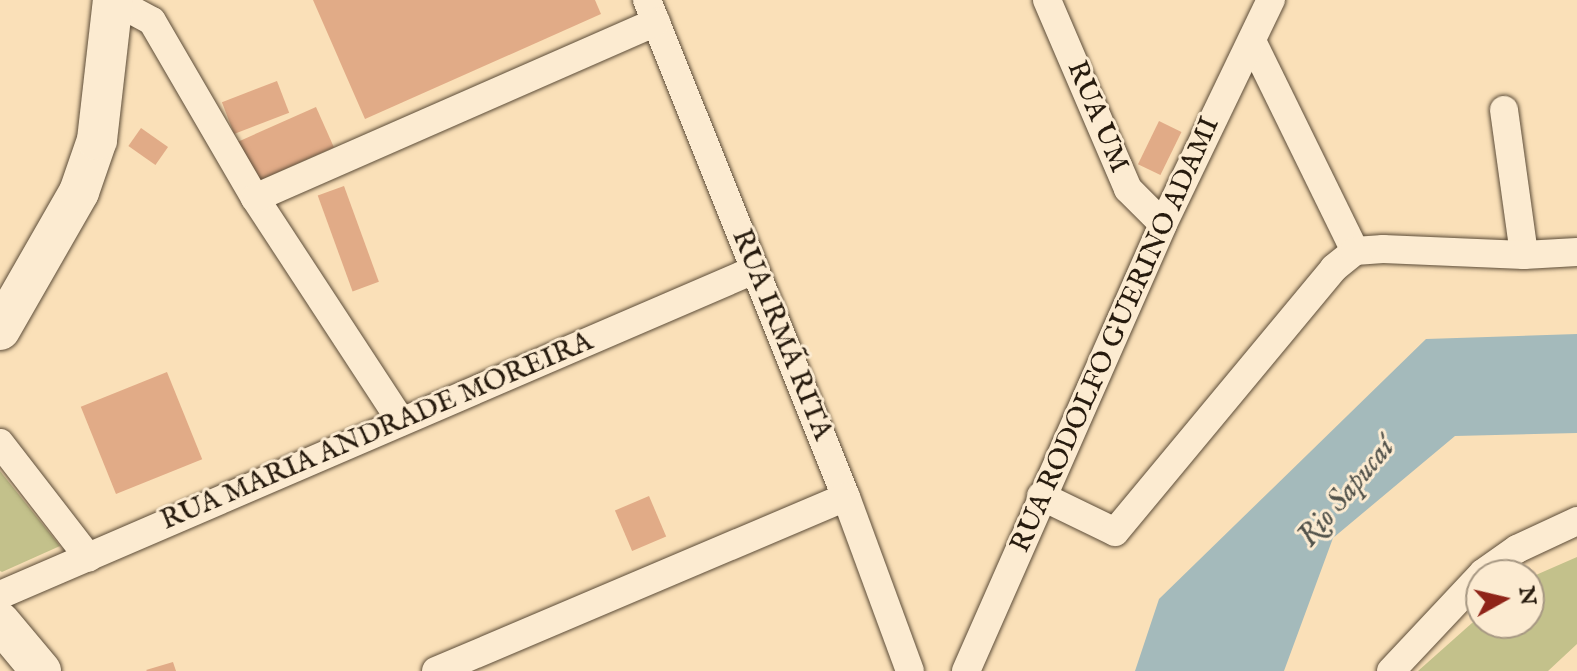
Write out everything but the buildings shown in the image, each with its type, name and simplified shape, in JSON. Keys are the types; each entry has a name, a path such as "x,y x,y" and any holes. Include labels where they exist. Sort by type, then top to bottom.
{"main road":[{"path":"0,330 79,192 88,166 102,105 113,0"},
{"path":"0,622 41,671"}],"street":[{"path":"113,0 152,21 255,198 401,421"},
{"name":"RUA UM","path":"1047,0 1128,189 1163,224"},
{"name":"RUA RODOLFO GUERINO ADAMI","path":"966,671 1163,224 1271,0"},
{"path":"255,198 651,11"},
{"name":"RUA IRMÃ RITA","path":"651,11 846,497 910,671"},
{"path":"1252,41 1355,251"},
{"path":"1504,110 1524,255"},
{"path":"1041,496 1115,532 1334,268 1355,251 1383,249 1524,255 1577,252"},
{"name":"RUA MARIA ANDRADE MOREIRA","path":"0,595 754,270"},
{"path":"0,443 89,558"},
{"path":"436,671 846,497"},
{"path":"1391,671 1483,573 1517,549 1577,521"}],"shaded area":[{"path":"0,471 60,546 2,572 0,571"},
{"path":"1577,557 1577,644 1548,671 1418,671 1465,629 1465,639 1545,639 1545,571"}],"water":[{"name":"Rio Sapucaí","path":"1577,334 1577,433 1455,436 1333,538 1284,671 1135,671 1159,599 1426,339"}]}
